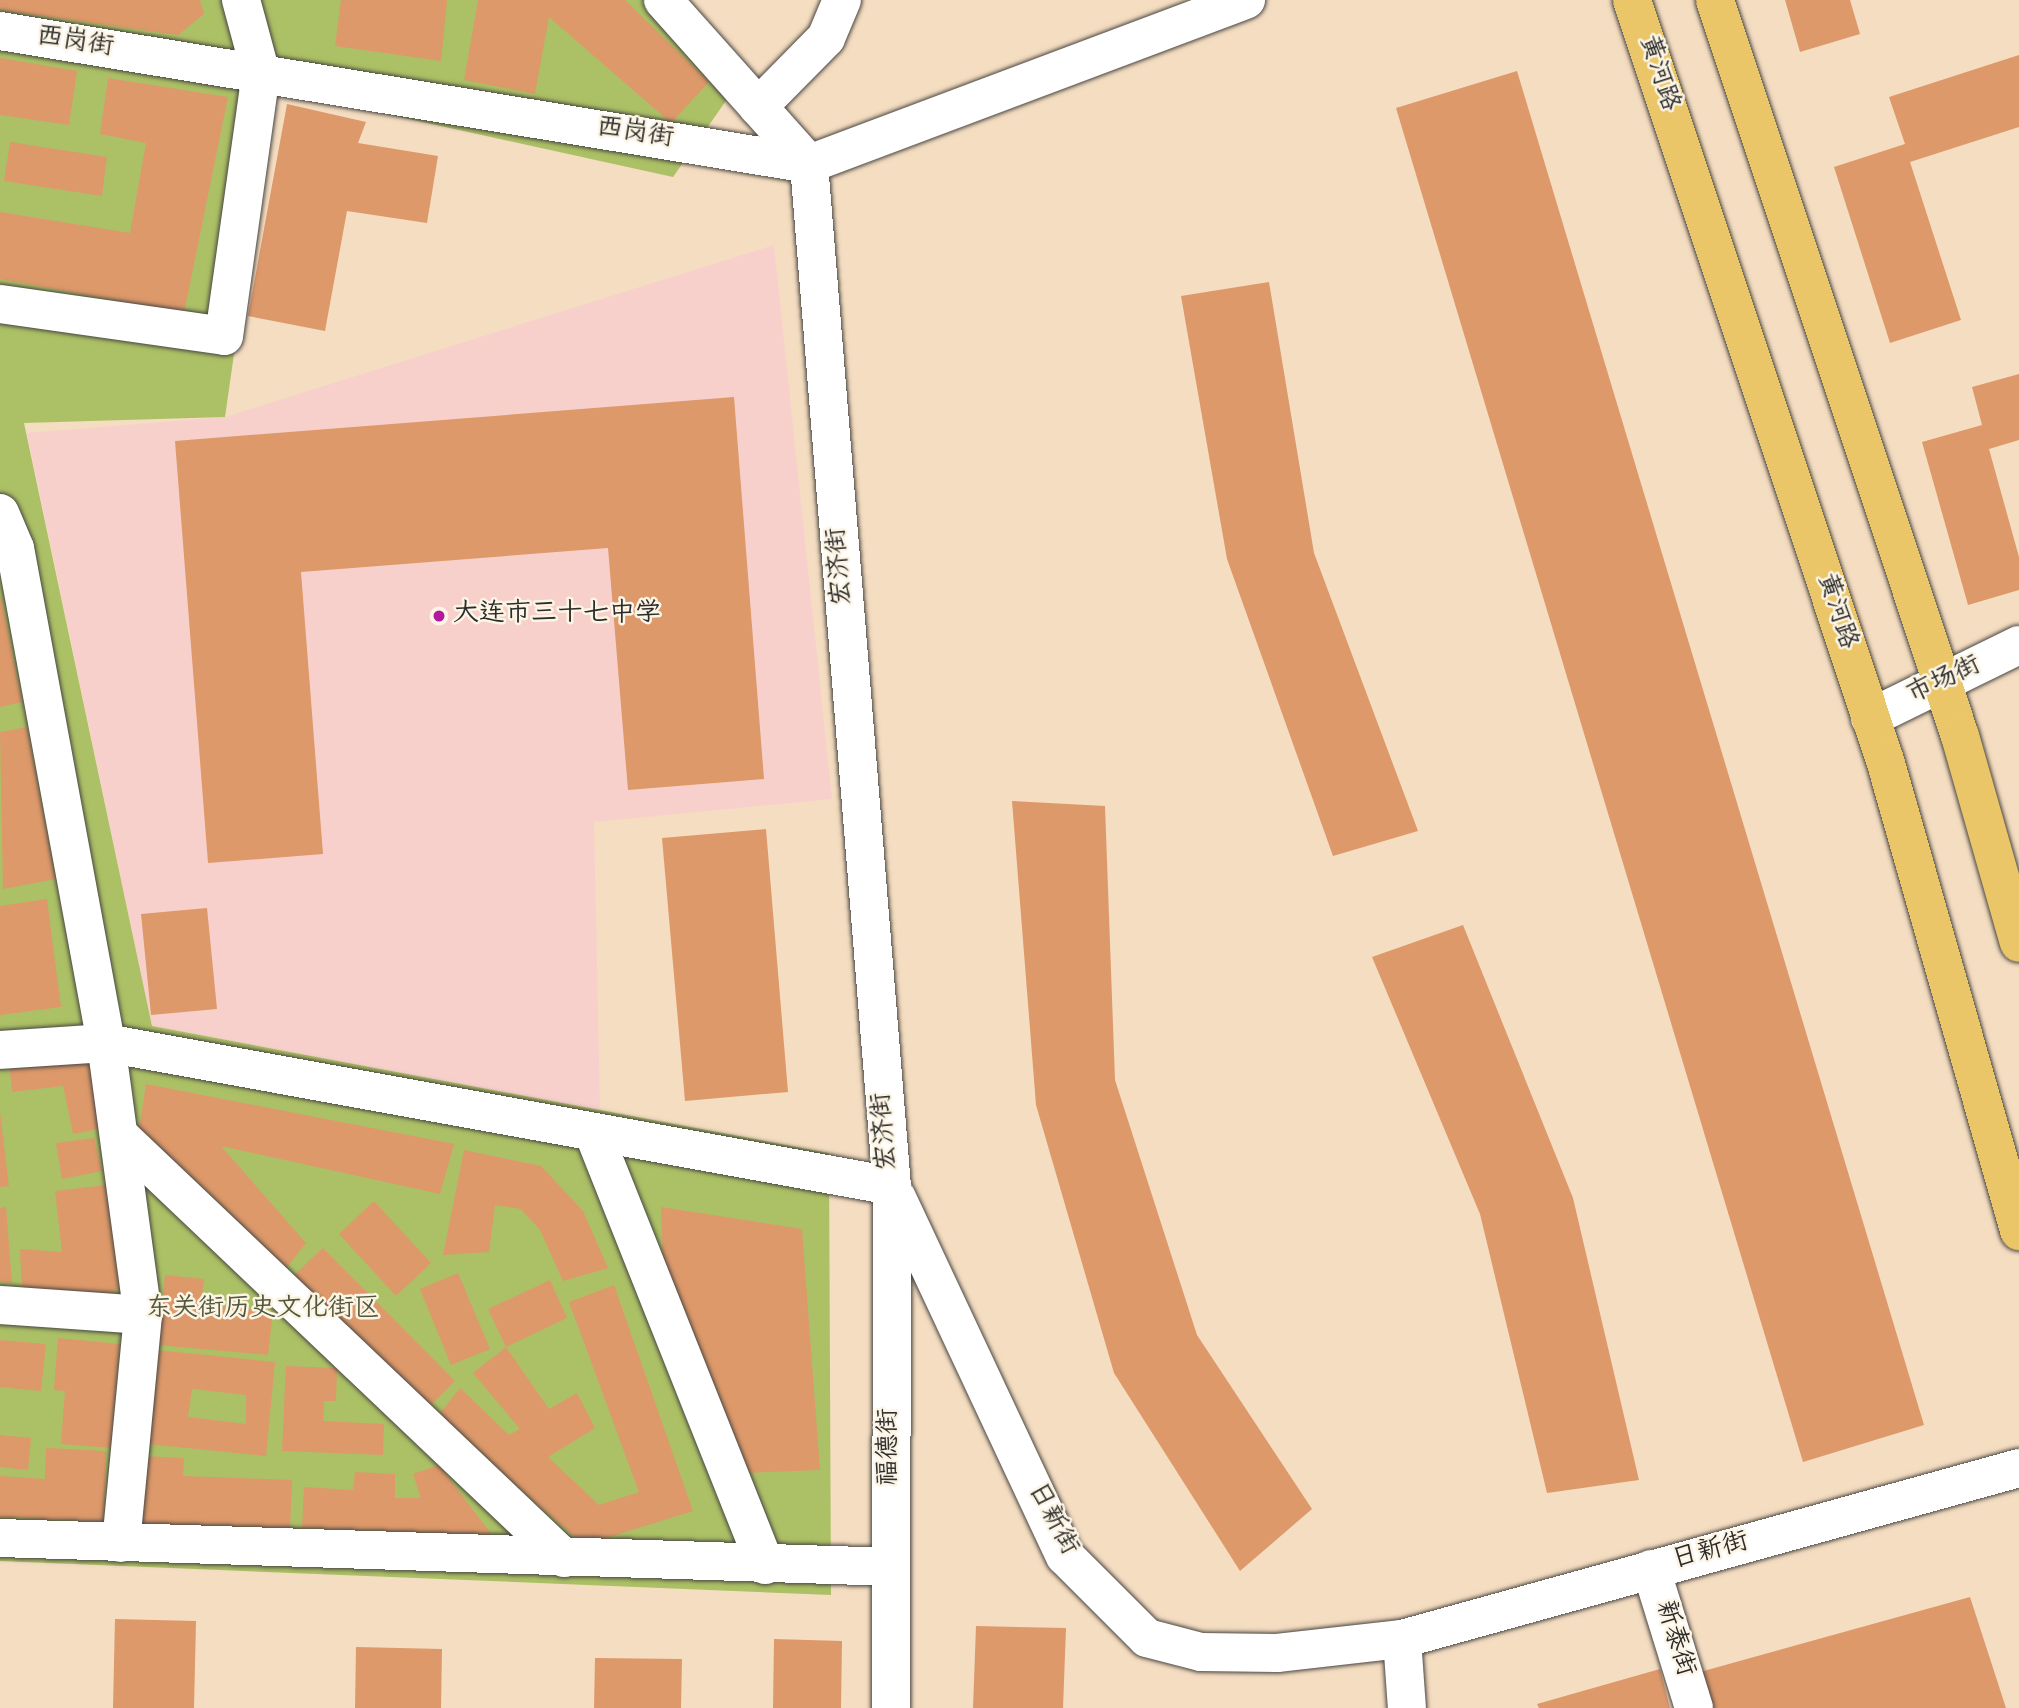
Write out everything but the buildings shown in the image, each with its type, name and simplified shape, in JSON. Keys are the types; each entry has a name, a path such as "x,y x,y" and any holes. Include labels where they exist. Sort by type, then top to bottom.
{"main road":[{"name":"黄河路","path":"1632,0 1870,718 2019,1231"},
{"path":"1715,0 1942,683 2019,943"}],"street":[{"path":"0,304 224,336 261,74 241,0"},
{"path":"663,0 809,164"},
{"path":"758,107 826,38 842,0"},
{"name":"西岗街","path":"0,32 809,164 1246,0"},
{"name":"宏济街","path":"809,164 892,1186"},
{"path":"0,513 106,1043 143,1315 121,1543"},
{"name":"市场街","path":"1870,718 2019,645"},
{"path":"0,1050 106,1043 892,1186"},
{"path":"593,1132 765,1565"},
{"path":"119,1135 564,1558"},
{"name":"福德街","path":"891,1708 892,1186"},
{"name":"日新街","path":"892,1186 1065,1556 1147,1638 1201,1652 1277,1653 1402,1639 2019,1468"},
{"path":"0,1305 143,1315"},
{"path":"0,1538 891,1567"},
{"name":"新泰街","path":"1651,1569 1694,1708"},
{"path":"1402,1639 1407,1708"}],"shaded area":[{"name":"大连市三十七中学","path":"774,245 832,799 594,822 600,1110 152,1026 27,433 225,417"}],"green space":[{"name":"东关街历史文化街区","path":"0,0 687,0 748,69 673,177 272,89 225,417 24,423 152,1026 829,1153 831,1595 0,1561"}],"place":[{"name":"大连市三十七中学","path":"439,616"}]}
